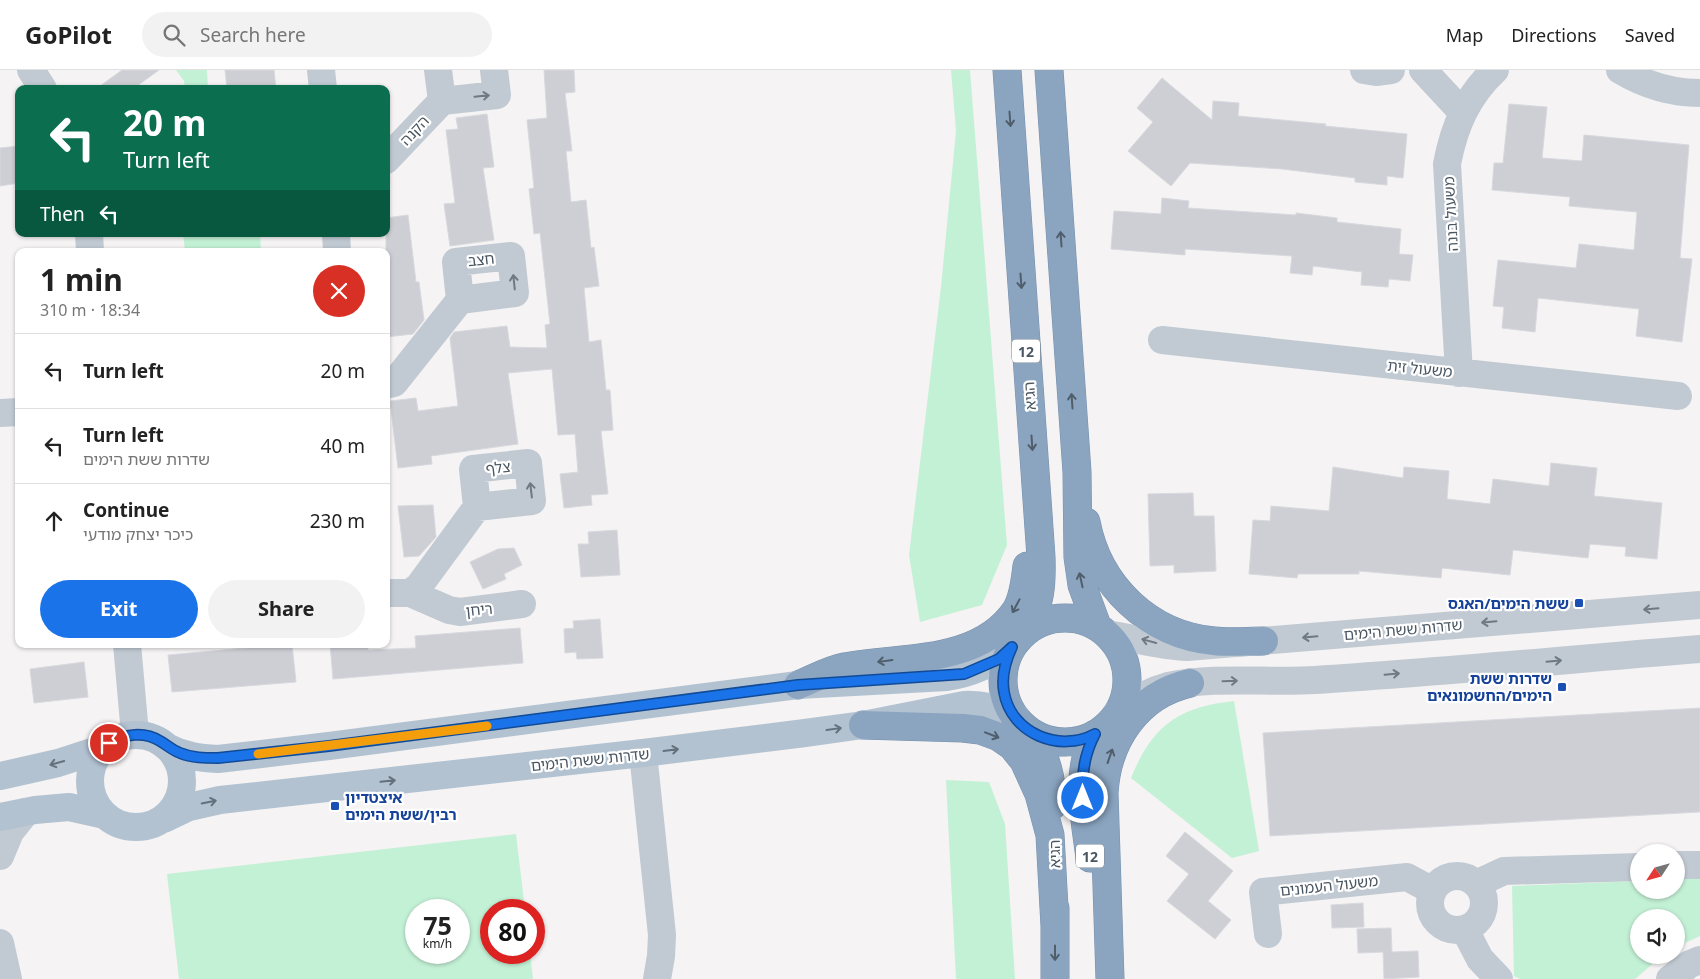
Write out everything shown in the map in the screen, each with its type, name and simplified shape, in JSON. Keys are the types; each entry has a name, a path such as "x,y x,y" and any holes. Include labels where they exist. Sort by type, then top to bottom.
{"highway":[{"name":"הגיא","path":"1007,70 1040,541 1041,586 1037,610 1020,638"},
{"name":"12","path":"1020,638 1004,670 1003,682 1004,694 1024,725 1056,742 1068,742 1095,734 1111,722 1118,712 1127,690 1126,666 1116,643 1102,630 1082,585 1079,571 1076,472 1049,70"},
{"path":"798,685 842,667 935,666 962,650 977,644 1000,628 1016,609 1024,590 1034,472"},
{"path":"1076,472 1088,535 1097,558 1109,580 1140,614 1161,626 1186,636 1214,641 1264,640"},
{"path":"1020,638 1039,623 1063,618 1075,618 1102,630"},
{"path":"1110,979 1104,793 1105,774 1109,757 1124,728 1141,710 1174,687 1190,683"},
{"path":"863,725 943,719 999,737 1012,746 1024,761 1039,794 1050,835 1055,926"},
{"name":"הגיא","path":"1024,725 1046,760 1052,787 1056,979"},
{"name":"12","path":"1095,734 1084,763 1082,789 1105,979"}],"main road":[{"path":"935,666 964,674 975,671 999,659 1020,638"},
{"path":"167,747 178,762 183,780 180,797 171,812 156,824 138,828 120,825 105,815 94,800 90,782 92,765 104,748 117,738 135,734 152,737 183,755 218,758 329,746 798,685"},
{"path":"943,719 976,704 990,706 1024,725"},
{"name":"שדרות ששת הימים","path":"164,818 196,805 229,799 643,753 863,725"},
{"path":"0,776 58,763 104,748"},
{"path":"13,815 69,807 105,815"}],"street":[{"path":"31,70 40,85"},
{"path":"321,70 323,85"},
{"path":"438,70 442,101 497,95 494,70"},
{"path":"1364,70 1376,72 1391,70"},
{"path":"1422,70 1463,113"},
{"name":"משעול בננה","path":"1459,373 1447,164 1451,141 1463,113 1478,88 1495,70"},
{"path":"1620,70 1634,78 1660,88 1700,94"},
{"name":"הקנה","path":"390,156 442,101"},
{"path":"390,384 394,383 460,300"},
{"name":"משעול זית","path":"1162,340 1678,396"},
{"path":"0,414 15,412"},
{"path":"398,593 419,586 477,507"},
{"name":"ריחן","path":"398,593 460,612 522,604"},
{"name":"שדרות ששת הימים","path":"1102,630 1177,647 1700,606"},
{"path":"126,648 135,734"},
{"path":"1118,712 1149,692 1168,686 1190,683 1239,680 1314,680 1700,649"},
{"path":"643,753 662,927 661,956 657,979"},
{"path":"0,856 10,832 13,815"},
{"path":"1685,865 1700,865"},
{"path":"1476,884 1504,871 1630,867"},
{"path":"1453,876 1465,877 1476,884 1483,895 1484,908 1480,919 1465,930 1448,930 1438,923 1432,916 1430,899 1433,891 1441,881 1453,876"},
{"name":"משעול העמונים","path":"1268,934 1263,892 1407,877 1433,891"},
{"path":"1465,930 1480,959 1499,979"},
{"path":"0,943 8,979"},
{"path":"1670,979 1690,964 1700,960"}],"green space":[{"path":"176,70 207,70 208,85 184,85 184,81"},
{"path":"951,70 970,70 1007,545 982,605 920,622 909,555 941,287 956,131"},
{"path":"183,237 260,237 261,248 185,248"},
{"path":"1234,701 1259,851 1232,858 1131,778 1148,745 1169,722 1197,708"},
{"path":"946,780 989,782 1005,824 1015,979 956,979"},
{"path":"516,834 524,899 480,899 480,964 531,964 533,979 179,979 167,874"},
{"path":"1700,878 1700,936 1685,943 1685,909 1630,909 1630,964 1652,964 1635,979 1520,979 1514,976 1512,886 1630,881 1630,899 1685,899 1685,879"}],"building":[{"path":"122,70 159,70 138,85 101,85"},
{"path":"225,70 274,70 276,85 227,85"},
{"path":"544,70 574,70 575,92 565,93 572,151 566,151 571,202 586,200 591,248 594,247 599,286 584,288 589,342 601,340 606,390 610,390 613,430 601,431 608,494 591,495 592,505 564,508 560,474 578,472 575,434 558,435 552,369 508,373 518,444 431,456 432,464 398,468 390,401 416,398 418,411 458,406 450,338 454,332 507,326 510,347 547,348 545,325 550,324 540,233 534,234 529,189 534,188 527,120 547,118"},
{"path":"1162,78 1212,120 1213,101 1239,103 1238,116 1407,134 1403,178 1387,176 1387,185 1355,182 1355,178 1282,169 1190,163 1171,186 1128,151 1153,122 1137,108"},
{"path":"1509,104 1547,107 1542,158 1582,161 1584,135 1689,145 1680,258 1692,259 1682,342 1636,336 1639,309 1538,298 1535,332 1502,328 1504,307 1493,306 1498,260 1576,268 1579,244 1634,250 1637,212 1569,206 1570,197 1492,190 1494,163 1503,163"},
{"path":"487,114 494,167 483,168 494,240 450,246 444,204 455,203 446,130 458,129 456,118"},
{"path":"15,146 15,184 0,186 0,148"},
{"path":"1162,198 1189,201 1188,208 1296,215 1296,213 1337,218 1337,222 1401,229 1399,254 1413,255 1410,281 1389,279 1388,287 1361,285 1362,272 1313,266 1312,275 1290,273 1292,256 1185,249 1185,255 1111,249 1114,211 1161,214"},
{"path":"408,215 416,282 419,282 424,320 413,334 390,337 390,248 386,248 386,237 390,237 390,217"},
{"path":"1551,463 1597,468 1594,496 1662,503 1657,559 1625,556 1626,547 1590,544 1588,558 1513,550 1510,575 1442,568 1441,578 1359,571 1359,574 1298,574 1297,578 1249,574 1253,520 1270,521 1271,506 1329,511 1333,467 1403,478 1404,467 1449,471 1447,499 1490,504 1493,479 1549,486"},
{"path":"1193,493 1194,516 1214,516 1216,571 1174,573 1174,565 1150,566 1148,494"},
{"path":"433,505 436,537 419,556 404,557 398,506"},
{"path":"617,530 620,575 581,577 578,544 589,544 588,532"},
{"path":"514,548 522,565 504,574 506,579 483,589 470,562 498,549"},
{"path":"600,619 603,658 577,659 576,652 565,653 564,629 574,628 573,621"},
{"path":"520,628 523,663 333,679 330,648 368,648 368,650 416,648 415,636"},
{"path":"246,648 292,648 296,682 172,692 168,655"},
{"path":"84,662 88,697 34,703 30,669"},
{"path":"1700,708 1700,812 1270,836 1263,733"},
{"path":"1185,832 1233,871 1208,901 1231,920 1215,939 1167,901 1189,874 1166,856"},
{"path":"1363,903 1364,927 1332,928 1331,905"},
{"path":"1391,928 1392,952 1418,951 1419,977 1384,979 1383,952 1358,953 1357,929"}],"slow traffic":[{"path":"258,754 487,726"}],"place":[{"name":"ששת הימים/האגס","path":"1579,603"},
{"name":"שדרות ששת הימים/החשמונאים","path":"1562,687"},
{"name":"איצטדיון רבין/ששת הימים","path":"335,806"}],"route":[{"path":"109,743 117,738 135,734 143,735 160,741 183,755 218,758 329,746 798,685 964,674 975,671 999,659 1012,647 1006,658 1003,682 1004,694 1008,705 1023,726 1033,733 1056,742 1079,740 1095,734 1084,763 1082,780 1083,798"}]}
